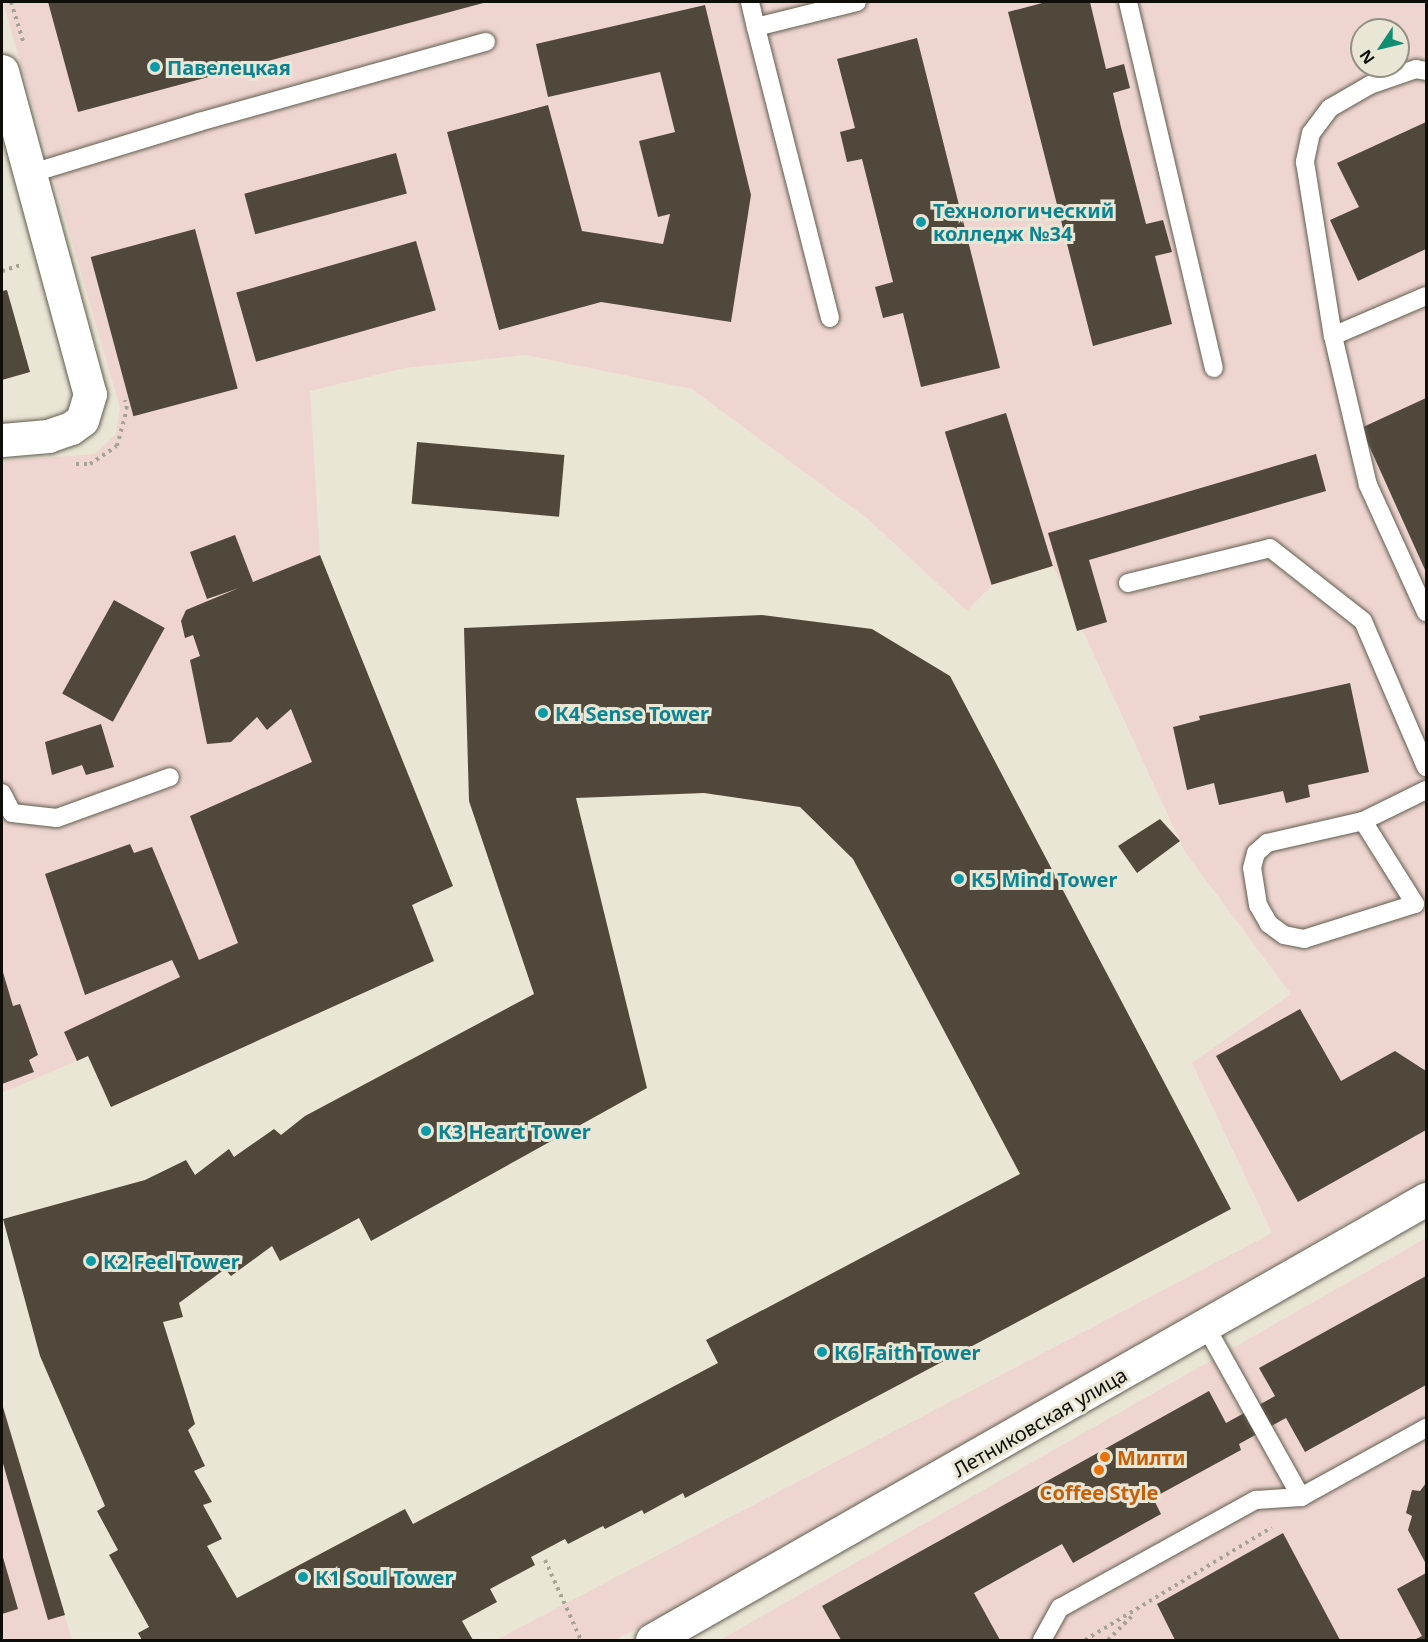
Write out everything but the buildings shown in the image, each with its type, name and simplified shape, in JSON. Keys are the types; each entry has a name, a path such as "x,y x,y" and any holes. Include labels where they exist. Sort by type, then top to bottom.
{"street":[{"path":"2,71 90,394 82,420 71,428 48,436 2,440"},
{"name":"Летниковская улица","path":"652,1641 1206,1327 1426,1199"}],"lane":[{"path":"750,2 830,318"},
{"path":"756,27 857,2"},
{"path":"1128,2 1214,368"},
{"path":"29,174 199,122 486,42"},
{"path":"1426,71 1416,69 1370,85 1330,108 1311,133 1305,162 1333,336 1368,485 1426,612"},
{"path":"1333,336 1426,296"},
{"path":"1128,583 1270,549 1363,621 1426,767"},
{"path":"2,793 12,813 57,818 170,777"},
{"path":"1363,821 1421,910 1304,939 1284,935 1269,924 1258,905 1251,868 1256,853 1267,843 1363,821 1426,790"},
{"path":"1206,1327 1301,1497"},
{"path":"1042,1641 1060,1608 1256,1500 1301,1497 1426,1428"}],"path":[{"path":"2,271 28,263"},
{"path":"1084,1641 1288,1517 1301,1497"},
{"path":"545,1560 581,1641"},
{"path":"1108,1641 1137,1610"}],"shaded area":[{"path":"3,2 1426,2 1426,1182 1348,1223 763,1563 615,1640 496,1640 1272,1233 1192,1063 1291,994 1185,852 1053,566 992,585 967,611 868,519 692,389 526,355 405,368 310,391 320,555 453,886 413,905 434,961 111,1107 88,1056 2,1093 2,461 95,454 116,434 120,408"},
{"path":"1426,1238 1426,1640 720,1640"},
{"path":"2,1402 65,1615 72,1640 2,1640"}],"place":[{"name":"Павелецкая","path":"155,67"},
{"name":"Технологический колледж №34","path":"921,222"},
{"name":"К4 Sense Tower","path":"543,713"},
{"name":"К5 Mind Tower","path":"959,879"},
{"name":"К3 Heart Tower","path":"426,1131"},
{"name":"К2 Feel Tower","path":"91,1261"},
{"name":"К6 Faith Tower","path":"822,1352"},
{"name":"Милти","path":"1105,1457"},
{"name":"Coffee Style","path":"1099,1470"},
{"name":"К1 Soul Tower","path":"303,1577"}]}
